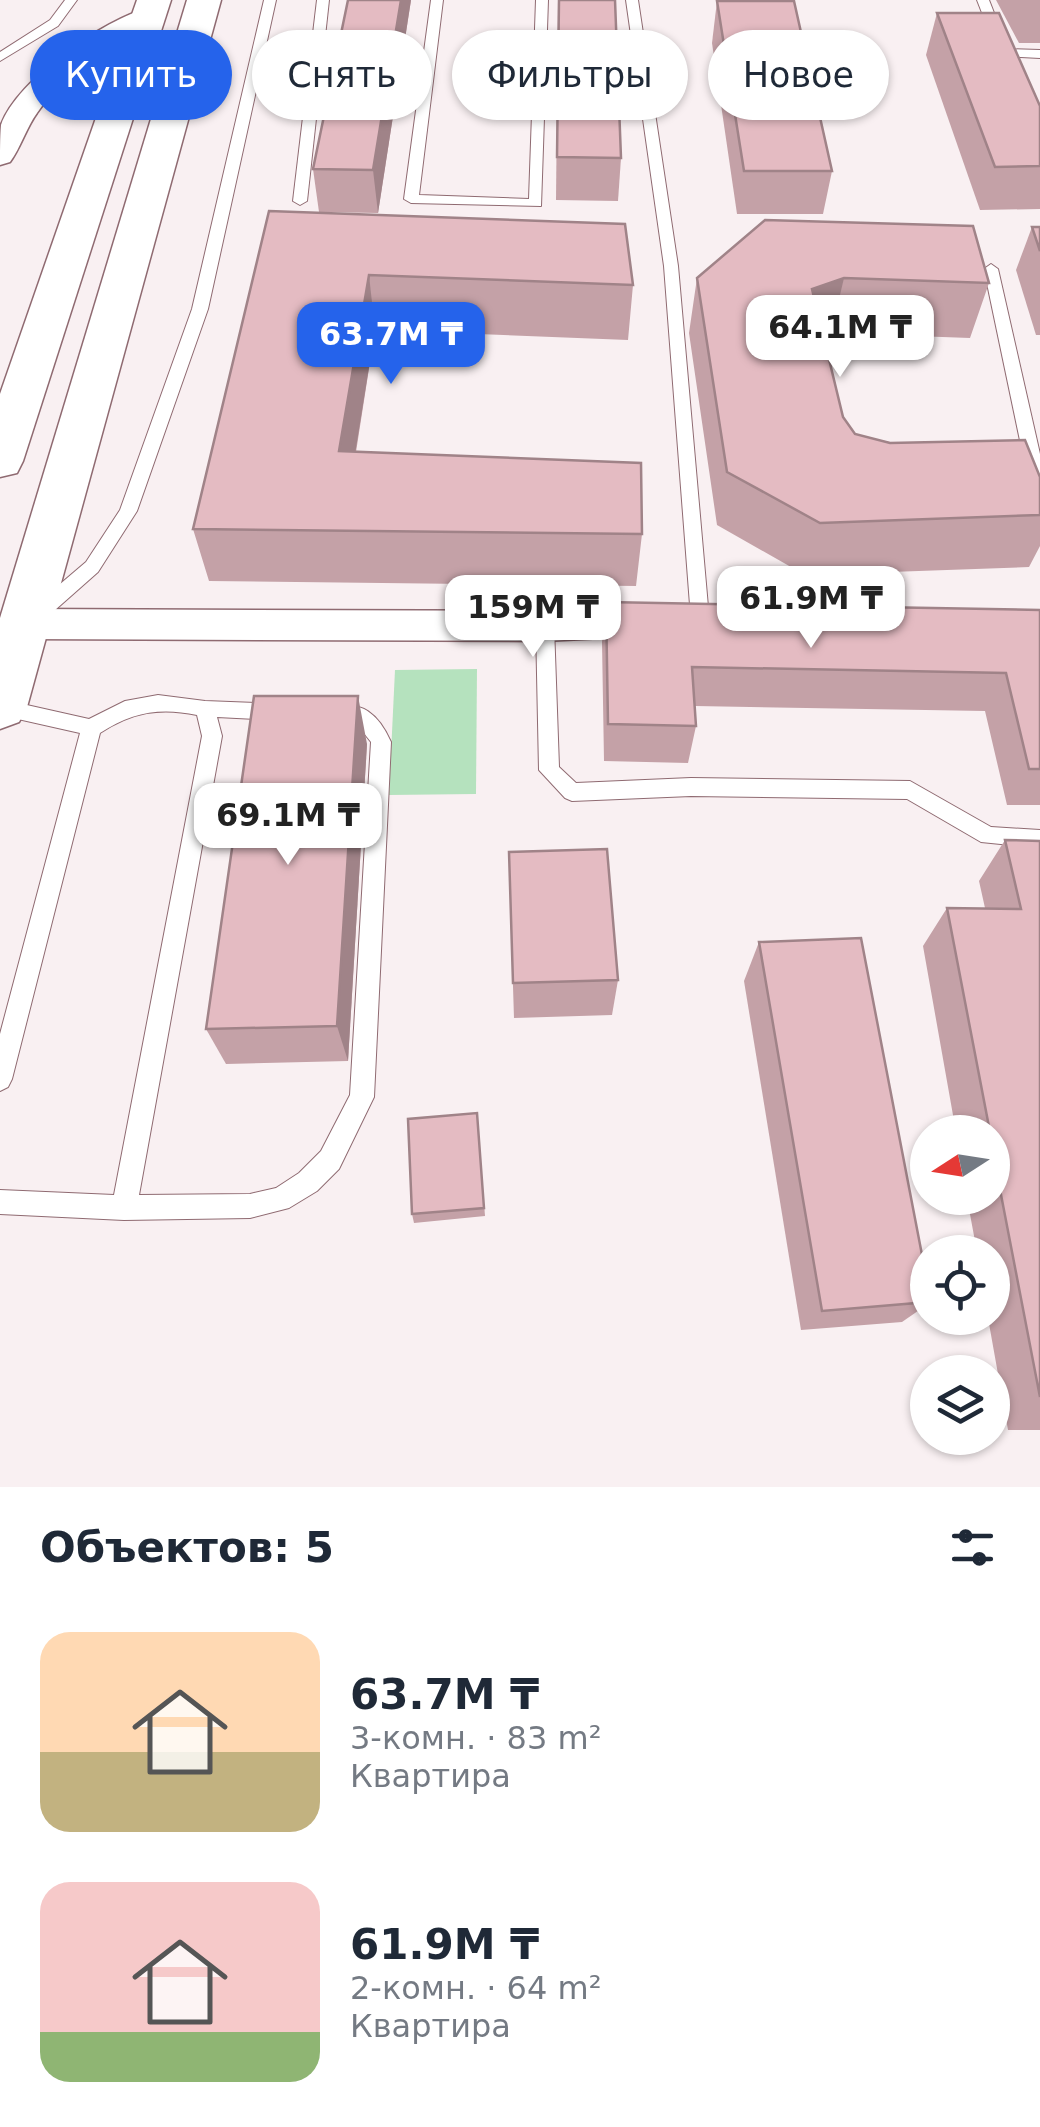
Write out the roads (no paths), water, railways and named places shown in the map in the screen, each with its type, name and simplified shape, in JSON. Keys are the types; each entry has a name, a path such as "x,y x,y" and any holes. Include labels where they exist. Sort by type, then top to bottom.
{"main road":[{"path":"0,707 204,0"},
{"path":"0,460 151,8"},
{"path":"20,394 91,397"}],"street":[{"path":"3,139 37,89 151,8"},
{"path":"26,624 546,626 719,619"}],"lane":[{"path":"0,57 54,23 71,0"},
{"path":"26,624 92,567 128,511 200,308 270,0"},
{"path":"300,201 323,0"},
{"path":"437,0 411,200 536,203 542,0"},
{"path":"632,0 719,619"},
{"path":"983,0 1010,72"},
{"path":"1003,53 1040,54"},
{"path":"991,269 1040,492"},
{"path":"546,626 549,770 572,792 691,787 910,790 988,836 1040,839"},
{"path":"0,1079 91,728 118,710 149,702 180,703 204,710 360,714 375,729 381,742 362,1098 330,1160 308,1182 280,1198 250,1206 124,1208 0,1202"},
{"path":"0,707 91,728"},
{"path":"124,1208 212,736 204,710"}]}
